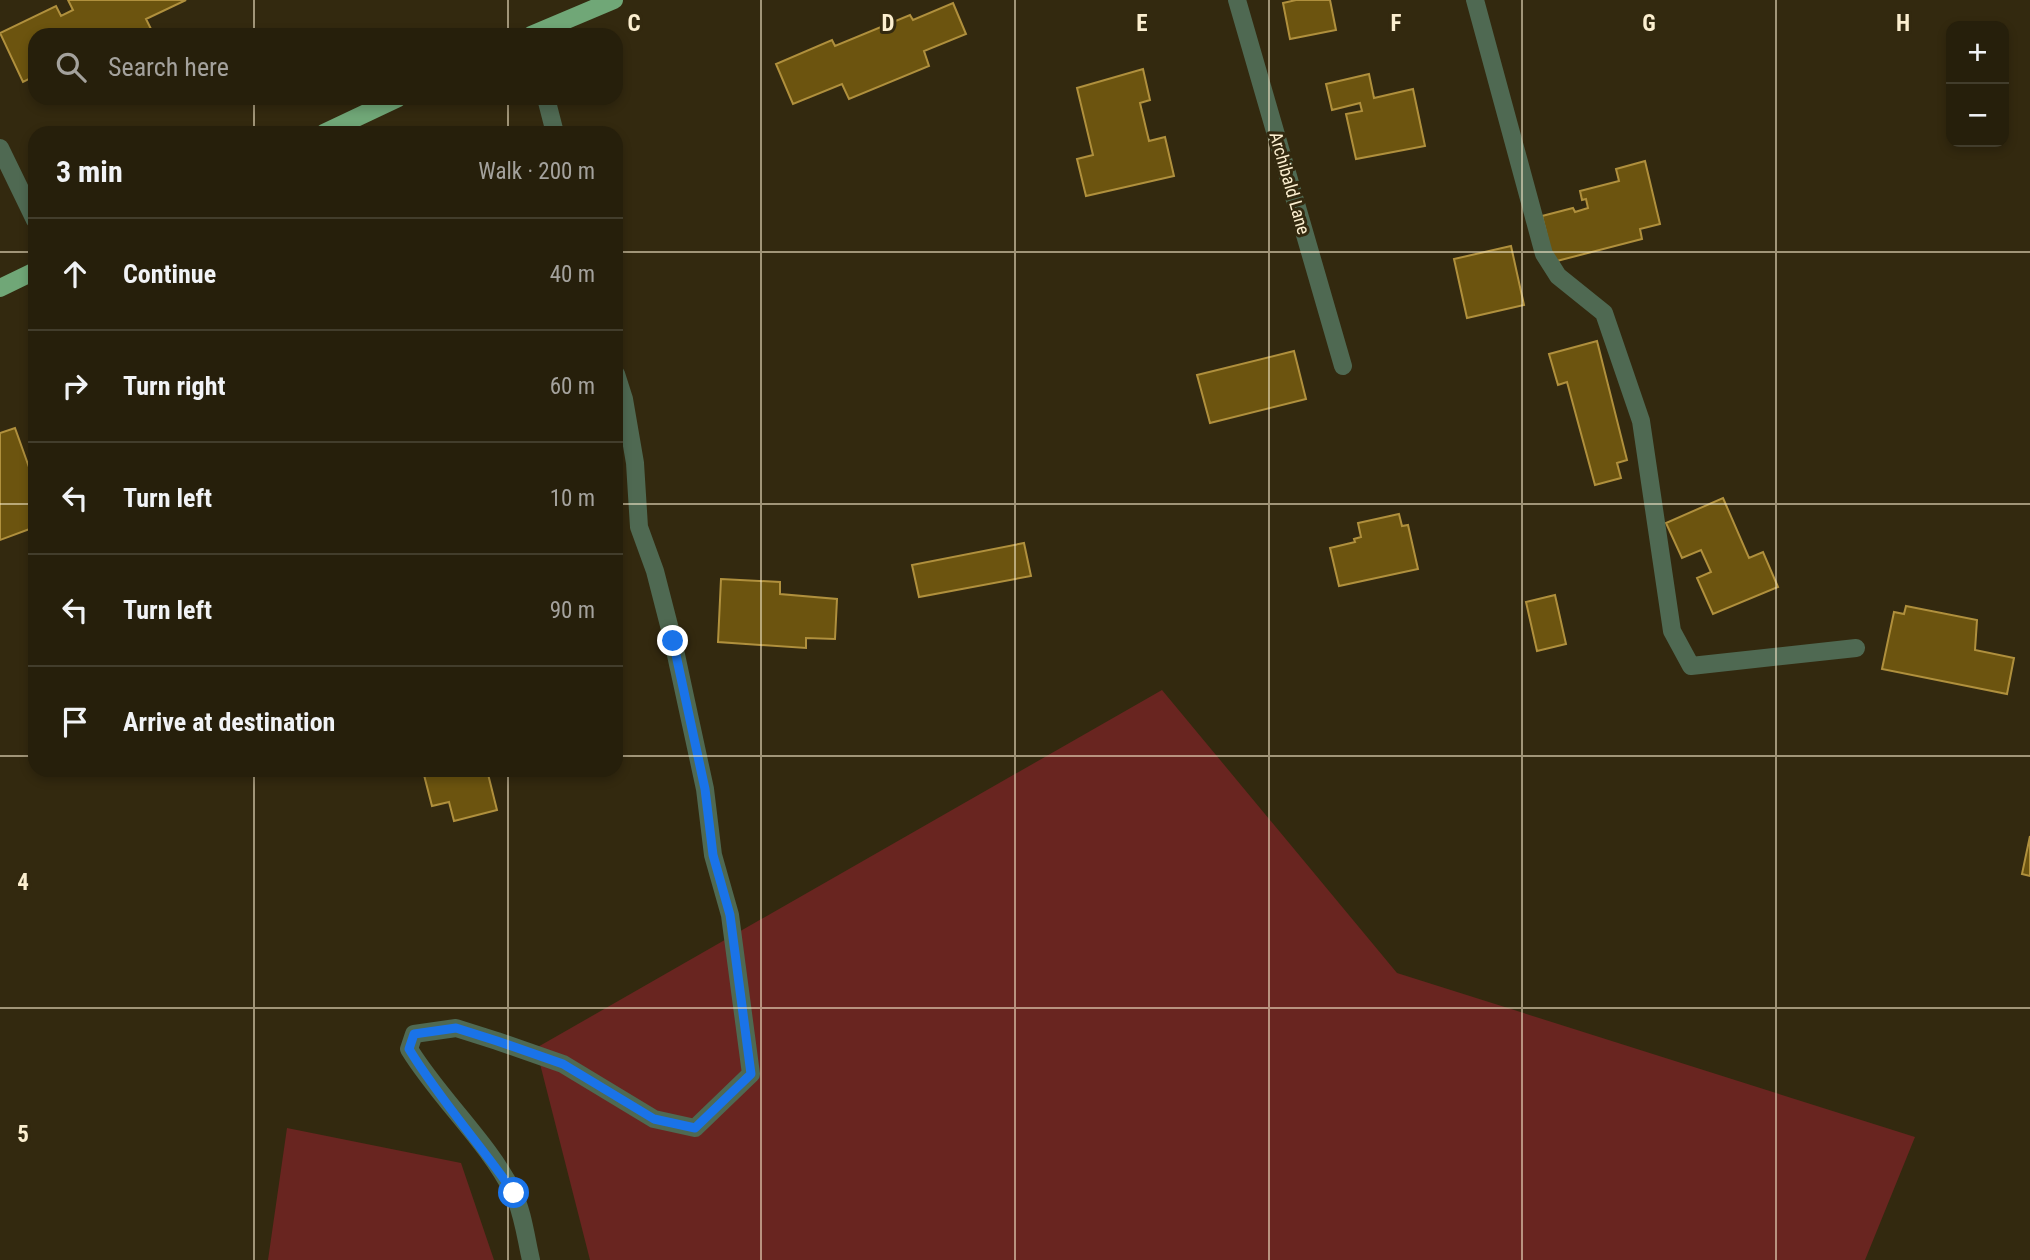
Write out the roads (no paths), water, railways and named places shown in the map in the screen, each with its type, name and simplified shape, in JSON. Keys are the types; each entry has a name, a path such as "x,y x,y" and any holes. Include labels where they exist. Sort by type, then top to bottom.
{"main road":[{"path":"548,28 614,0"},
{"path":"339,126 383,105"},
{"path":"0,288 28,274"}],"street":[{"name":"Archibald Lane","path":"1237,0 1343,366"},
{"path":"1475,0 1544,254 1558,276 1604,313 1642,421 1672,631 1691,666 1856,648"},
{"path":"548,105 553,126"},
{"path":"0,148 28,206"},
{"path":"531,1260 514,1193 474,1136 428,1080 409,1049 414,1034 456,1028 466,1031 563,1064 654,1119 695,1128 751,1074 730,915 713,855 705,789 673,641 655,571 639,527 635,463 623,396"}]}
